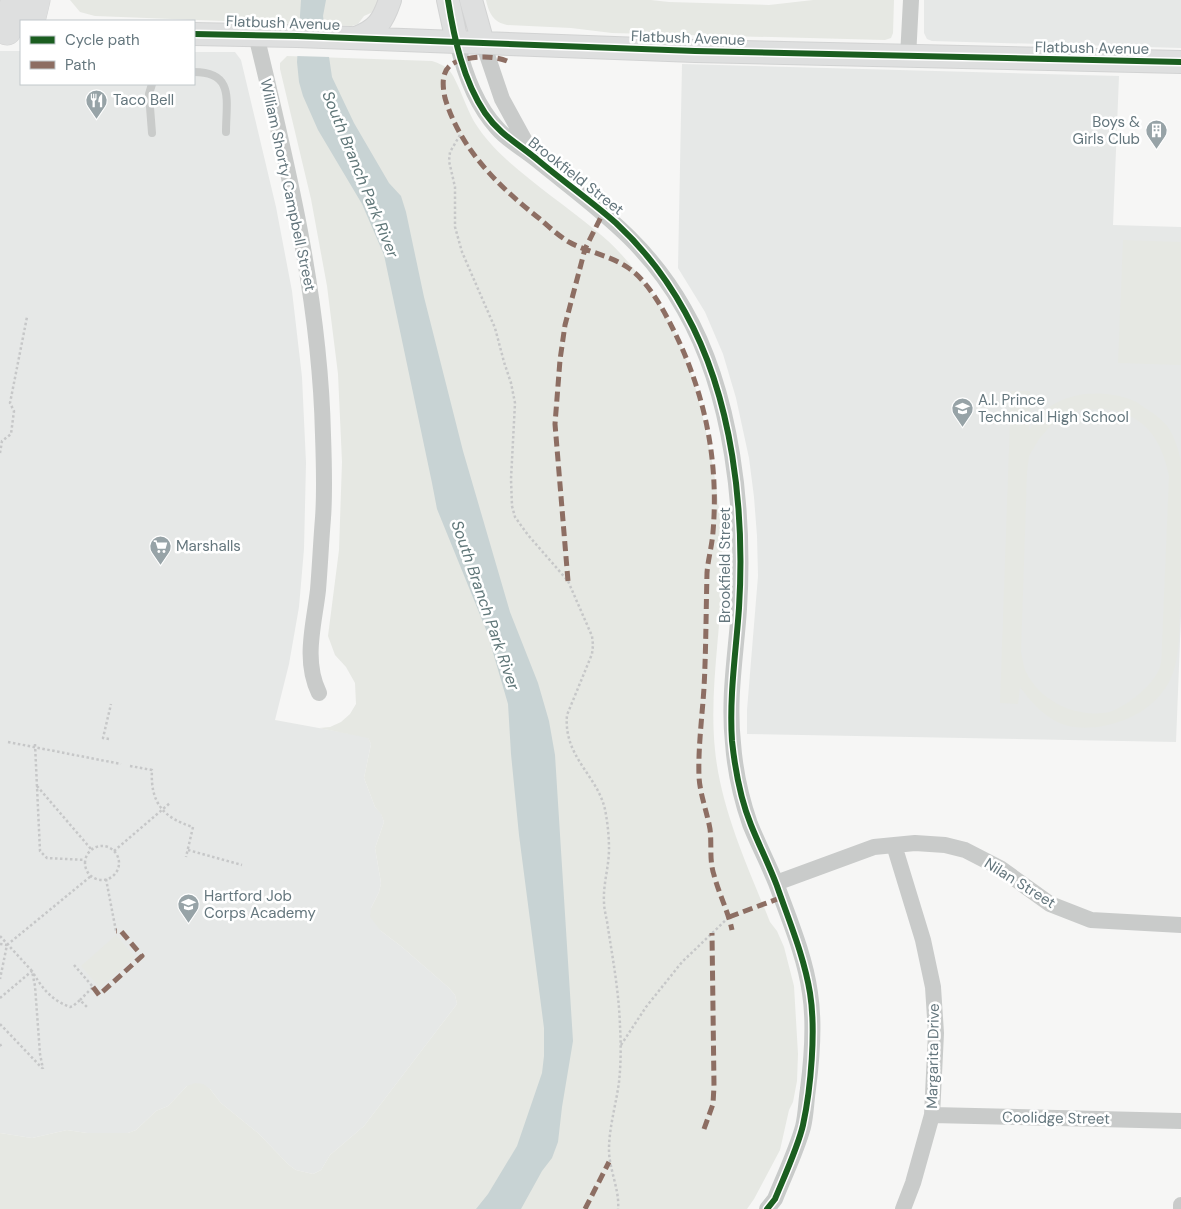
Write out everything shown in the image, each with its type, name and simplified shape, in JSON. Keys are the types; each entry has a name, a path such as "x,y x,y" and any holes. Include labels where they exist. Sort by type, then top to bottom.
{"highway":[{"path":"15,0 15,28"},
{"path":"21,20 36,0"}],"street":[{"path":"356,38 376,28 383,18 390,0"},
{"name":"Brookfield Street","path":"448,0 457,42 468,77 484,112 497,129 509,140 533,156 618,225 654,264 684,309 696,331 723,413 738,507 740,574 731,713 736,767 749,821 776,883 799,946 810,993 813,1029 811,1065 803,1126 775,1199 767,1209"},
{"name":"Brookfield Street","path":"471,0 502,99 533,156"},
{"path":"908,57 911,0"},
{"name":"Flatbush Avenue","path":"195,34 908,57 1181,62"},
{"name":"William Shorty Campbell Street","path":"256,35 296,209 310,284 318,346 323,413 324,485 318,588 310,669 319,693"},
{"name":"Nilan Street","path":"776,883 874,847 915,843 938,844 965,850 1000,868 1050,904 1091,920 1181,925"},
{"name":"Margarita Drive","path":"894,845 923,940 933,987 936,1033 932,1115 913,1183 903,1209"},
{"name":"Coolidge Street","path":"932,1115 1181,1122"}],"lane":[{"path":"195,72 214,74 221,79 225,86 226,132"},
{"path":"152,85 149,94 152,133"}],"path":[{"path":"460,135 450,152 449,161 455,187 455,227 462,252 495,328 512,383 515,403 512,506 515,517 528,535 568,581 592,636 592,654 567,716 566,726 569,740 579,763 598,789 606,814 609,849 604,904 618,996 620,1046 619,1081 609,1148 610,1168 619,1203 618,1209"},
{"path":"0,453 2,441 11,434 14,411 10,403 27,317"},
{"path":"109,739 104,738 111,704"},
{"path":"8,742 121,764"},
{"path":"35,746 40,851 47,858 85,860"},
{"path":"130,766 152,770 153,792 157,804 171,818 193,827 186,857"},
{"path":"36,785 92,849"},
{"path":"114,851 170,803"},
{"path":"104,846 114,851 118,857 118,869 112,877 100,880 87,872 85,860 92,849 104,846"},
{"path":"188,850 242,865"},
{"path":"0,979 7,945 91,876"},
{"path":"106,880 116,931"},
{"path":"620,1046 646,1007 682,962 730,917"},
{"path":"0,936 32,972 42,989 70,1007 93,987 74,965"},
{"path":"0,944 7,945"},
{"path":"0,998 32,972"},
{"path":"0,1024 43,1069 32,972"},
{"path":"80,1000 88,1008"},
{"path":"0,1044 2,1048"}],"shaded area":[{"path":"70,0 380,0 373,12 364,16 358,24 352,26 95,16 80,12"},
{"path":"486,0 651,0 769,5 813,0 894,0 893,33 891,38 885,40 612,33 571,28 507,25 498,22 492,16"},
{"path":"924,0 1181,0 1181,48 932,41 927,39 924,33"},
{"path":"0,51 20,51 20,85 195,85 195,52 235,52 241,60 276,207 292,291 302,377 306,463 304,549 299,607 289,664 275,720 368,737 371,744 364,778 375,807 381,813 384,822 375,848 381,883 371,908 381,931 449,988 455,995 457,1004 364,1126 330,1155 321,1170 313,1174 296,1170 289,1165 258,1133 221,1103 210,1089 187,1086 168,1106 156,1111 136,1130 128,1133 87,1133 67,1130 32,1138 0,1133"},
{"path":"287,56 432,61 447,68 452,74 475,123 494,147 528,178 603,237 632,267 662,307 686,356 697,391 709,445 720,518 722,573 713,706 718,772 736,838 770,922 777,931 784,947 794,986 798,1054 797,1081 793,1102 789,1110 780,1150 747,1209 0,1209 0,1133 32,1138 67,1130 87,1133 128,1133 136,1130 156,1111 168,1106 187,1086 195,1083 203,1084 210,1089 221,1103 258,1133 289,1165 296,1170 313,1174 321,1170 330,1155 364,1126 457,1004 455,995 449,988 381,931 370,917 371,908 381,883 375,848 384,822 381,814 375,807 364,778 371,744 368,738 319,728 330,727 341,722 350,714 356,704 355,683 346,667 335,655 328,636 339,550 342,462 338,374 327,286 311,199 280,69 280,63"},
{"name":"A.I. Prince Technical High School","path":"682,64 1119,76 1113,225 1181,227 1181,616 1176,742 747,734 747,710 758,576 754,497 749,458 736,398 723,354 705,312 678,268"},
{"path":"1123,240 1181,242 1181,365 1118,363"},
{"path":"1011,391 1030,391 1029,430 1043,412 1052,405 1074,396 1098,393 1110,394 1134,401 1168,427 1181,463 1179,634 1177,655 1172,675 1156,700 1148,707 1122,721 1103,726 1076,727 1055,721 1037,707 1020,687 1018,704 1000,703","holes":["1102,409 1126,414 1143,425 1160,447 1169,476 1162,653 1160,667 1156,675 1132,699 1113,711 1083,713 1071,710 1047,698 1030,679 1024,667 1021,652 1027,472 1029,456 1039,439 1054,422 1079,410"]},
{"path":"116,935 135,957 100,988 81,966"}],"water":[{"name":"South Branch Park River","path":"301,0 326,0 323,16 332,77 354,123 389,183 401,196 424,297 463,451 510,612 538,683 549,721 555,755 573,1041 558,1142 552,1158 542,1171 521,1209 476,1209 488,1194 517,1146 542,1073 544,1056 544,1028 519,835 508,704 487,632 437,509 384,255 362,204 318,130 303,96 299,82 297,62"}],"pier":[{"path":"297,20 326,21 330,57 296,56"}],"marked path":[{"path":"507,61 489,57 475,57 456,62 445,72 443,82 445,98 460,134 483,166 496,180 565,240 620,263 641,279 659,303 673,329 694,378 701,403 711,453 714,479 714,506 707,573 705,674 699,777 710,829 712,869 732,930"},
{"path":"568,581 555,424 560,360 565,325 585,249 603,213"},
{"path":"729,917 780,898"},
{"path":"93,987 99,995 142,956 121,931 116,931"},
{"path":"704,1129 713,1104 714,1086 712,933"},
{"path":"585,1209 609,1162"}],"cycle path":[{"path":"448,0 460,58 471,87 485,113 503,133 616,223 636,243 663,276 685,312 701,345 715,381 725,418 737,494 740,533 739,608 731,707 735,762 747,815 777,886 800,952 810,993 813,1024 812,1059 801,1134 775,1199 767,1209"},
{"path":"195,34 695,51 1181,62"}],"place":[{"name":"Taco Bell","path":"97,119"},
{"name":"Boys & Girls Club","path":"1156,150"},
{"name":"A.I. Prince Technical High School","path":"962,428"},
{"name":"Marshalls","path":"160,565"},
{"name":"Hartford Job Corps Academy","path":"188,924"}]}
